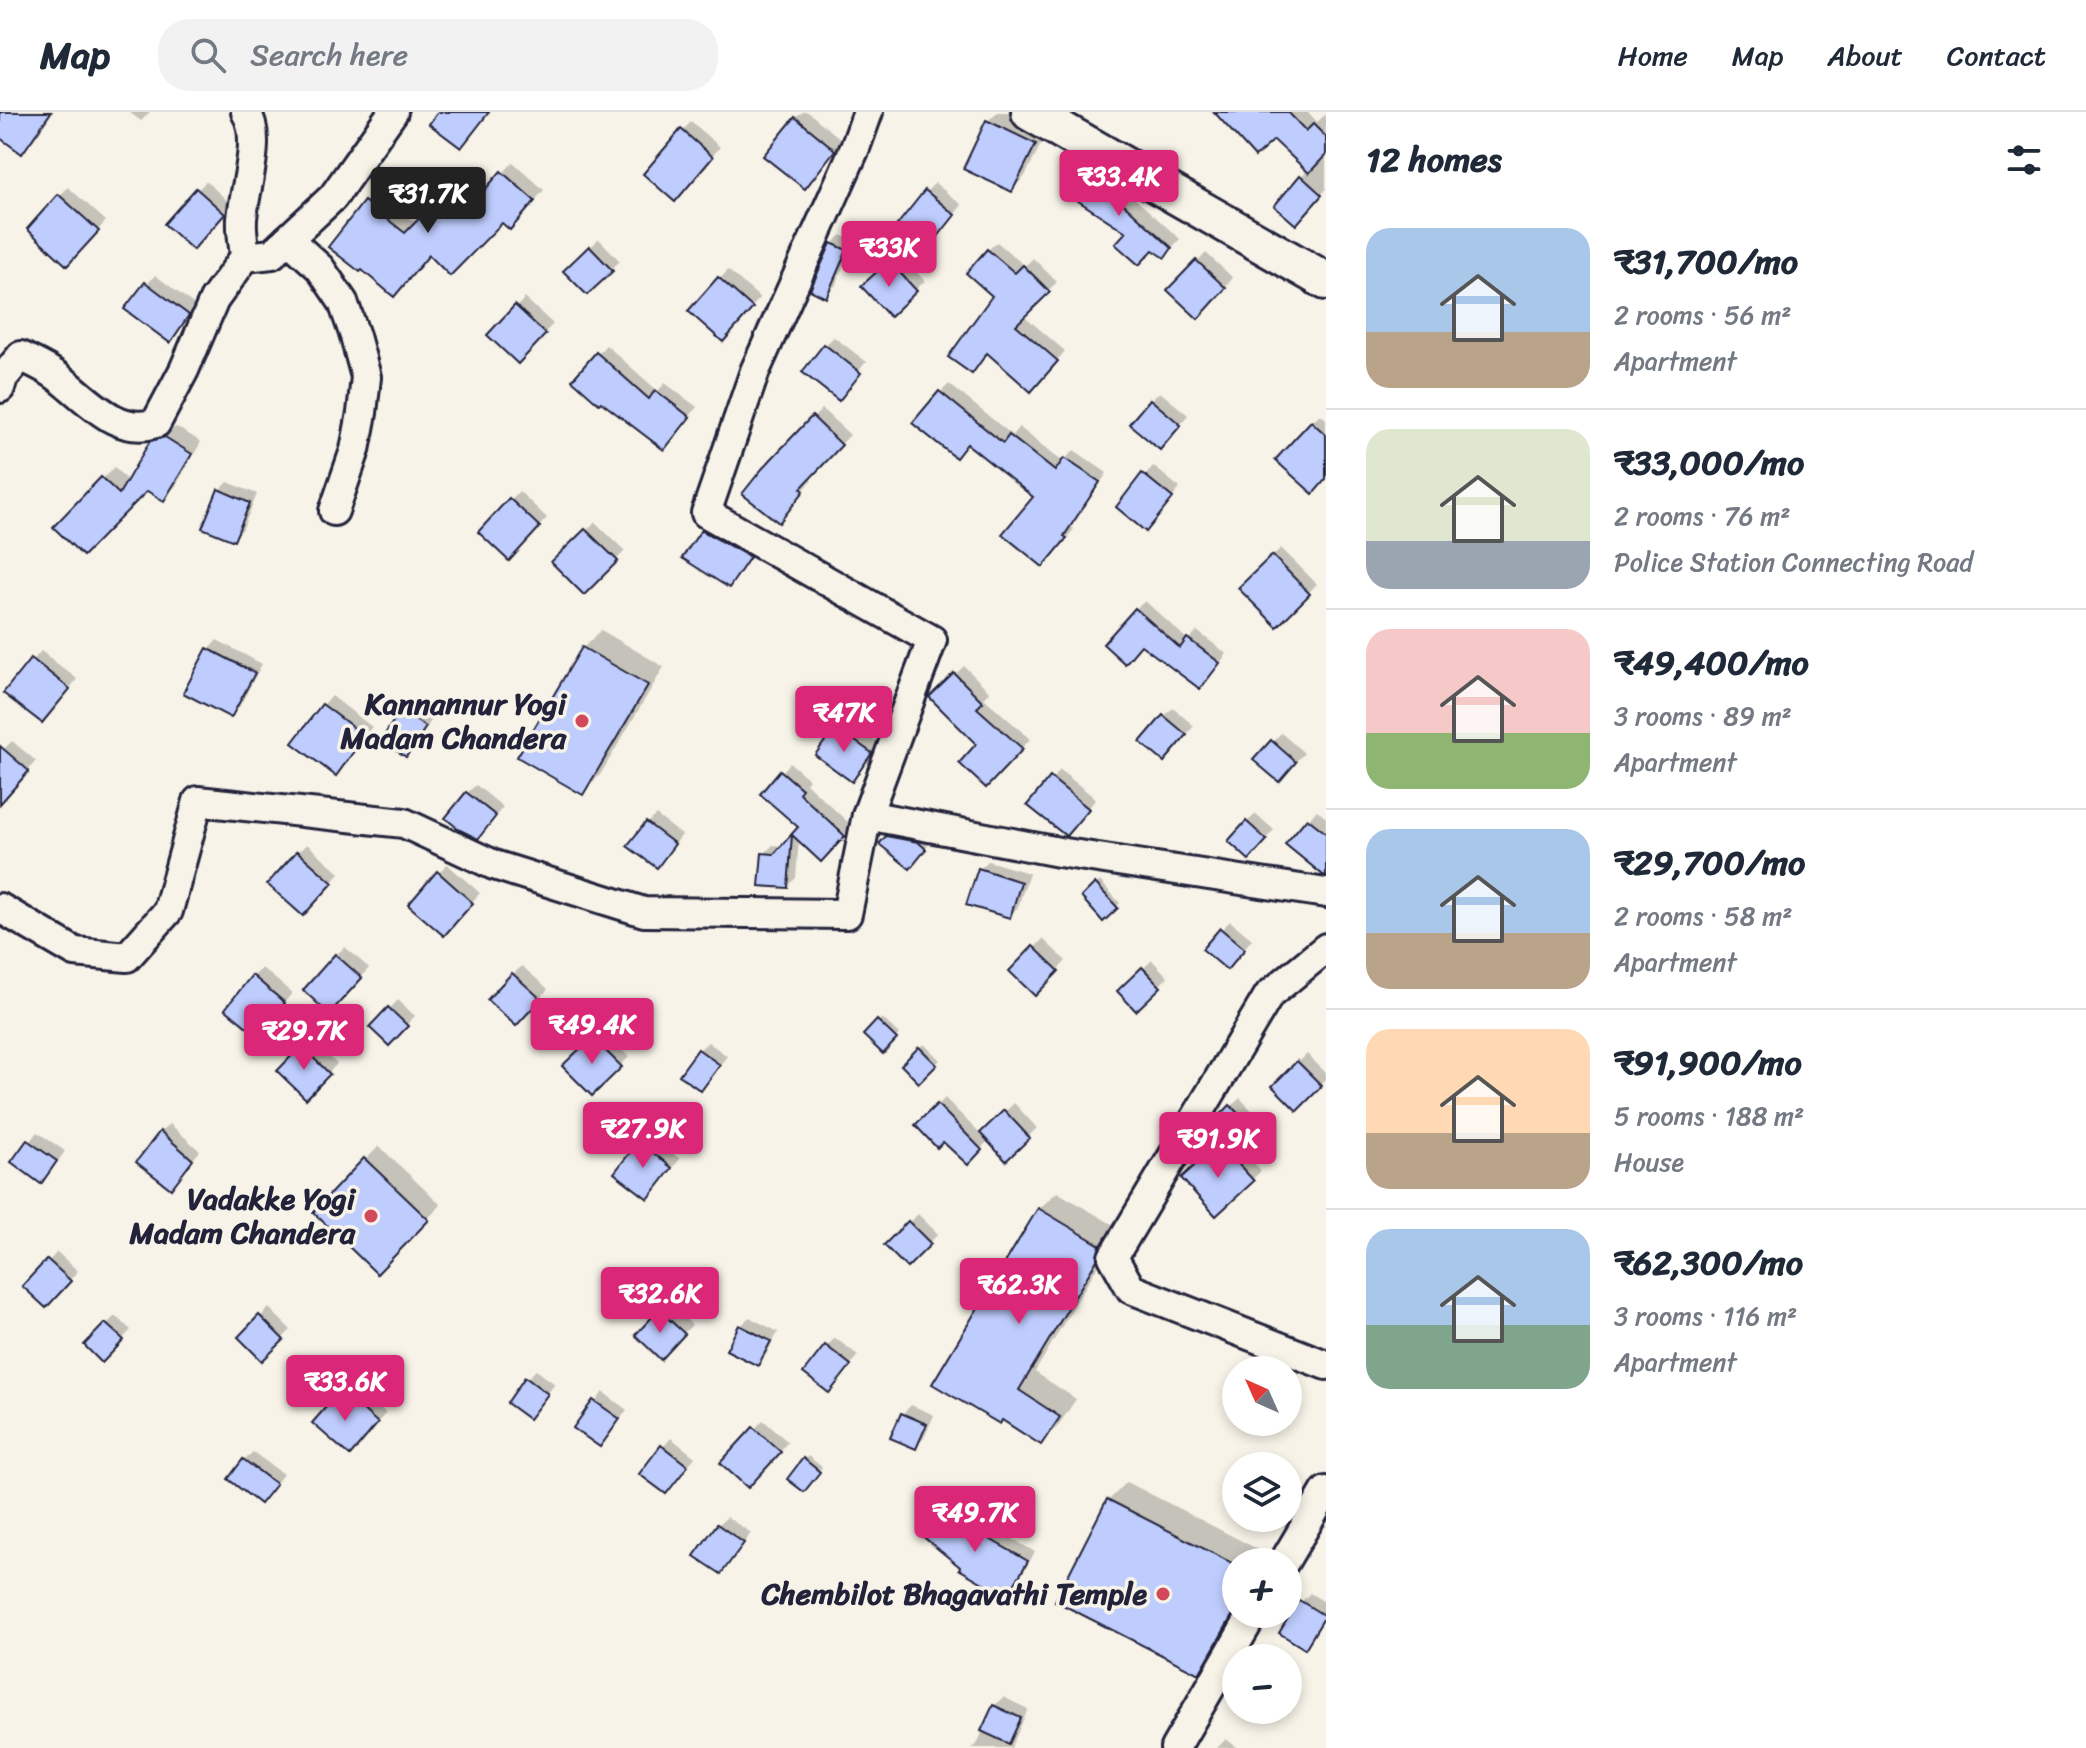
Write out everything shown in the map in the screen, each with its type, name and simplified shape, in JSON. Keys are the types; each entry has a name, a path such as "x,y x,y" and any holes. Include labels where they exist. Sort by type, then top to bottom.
{"main road":[{"path":"1030,112 1326,281"}],"street":[{"path":"0,388 3,378 21,356 54,374 117,422 144,427 156,423 184,370 214,300 245,257 241,220 253,133 246,112"},
{"path":"245,257 272,254 333,197 393,112"},
{"path":"0,908 75,952 127,957 168,911 198,801 404,823 494,865 644,912 847,914 867,815 932,640 706,513 755,371 855,148 868,112"},
{"path":"288,239 320,268 343,302 366,377 355,450 334,511"},
{"path":"867,815 1059,852 1326,893"},
{"path":"1326,948 1269,995 1113,1257 1131,1289 1326,1365"},
{"path":"1292,1548 1326,1491"},
{"path":"1175,1748 1245,1628"}],"building":[{"path":"0,112 51,112 22,154 0,138"},
{"path":"438,112 489,112 461,148 429,124"},
{"path":"1214,112 1288,112 1306,131 1313,124 1326,137 1326,155 1309,173 1274,140 1255,157"},
{"path":"795,117 835,150 805,189 763,156"},
{"path":"986,120 1036,144 1012,192 963,169"},
{"path":"681,129 713,157 675,202 643,174"},
{"path":"1087,169 1120,190 1116,197 1172,248 1165,258 1153,250 1139,265 1115,244 1126,232 1069,195"},
{"path":"501,171 535,201 510,230 502,223 450,276 429,255 394,297 328,247 364,201 405,233 442,195 463,215"},
{"path":"1300,175 1322,195 1296,225 1274,206"},
{"path":"196,188 225,214 193,250 164,224"},
{"path":"925,190 955,215 928,249 897,225"},
{"path":"58,194 99,231 67,266 27,229"},
{"path":"831,243 847,250 826,298 810,290"},
{"path":"589,246 613,271 587,295 563,271"},
{"path":"987,249 1015,273 1023,265 1050,292 1016,325 1058,361 1031,392 987,353 972,374 948,357 992,296 966,273"},
{"path":"1196,260 1226,288 1198,319 1167,290"},
{"path":"889,261 917,291 890,317 861,286"},
{"path":"718,277 753,308 723,342 688,311"},
{"path":"145,282 189,315 170,343 124,309"},
{"path":"515,305 546,334 518,364 487,335"},
{"path":"824,344 861,373 839,401 802,372"},
{"path":"596,352 649,399 655,390 690,417 664,450 601,402 599,404 572,380"},
{"path":"939,391 1003,443 1009,435 1055,471 1064,458 1100,482 1064,536 1067,538 1043,567 1002,534 1033,497 967,444 956,458 912,423"},
{"path":"1150,399 1181,425 1160,450 1129,424"},
{"path":"812,416 842,445 801,488 804,491 779,523 742,494"},
{"path":"1311,421 1326,435 1326,479 1313,494 1275,460"},
{"path":"165,437 192,454 164,501 147,491 83,556 53,527 101,477 119,494 150,441"},
{"path":"1142,473 1173,498 1146,532 1116,507"},
{"path":"218,489 250,503 234,541 202,528"},
{"path":"509,498 540,527 509,561 478,532"},
{"path":"585,529 618,561 584,595 551,562"},
{"path":"701,530 750,557 729,588 682,558"},
{"path":"1272,555 1310,594 1277,627 1238,588"},
{"path":"1135,608 1180,648 1187,638 1220,663 1200,689 1141,645 1125,664 1103,644"},
{"name":"Kannannur Yogi Madam Chandera","path":"582,647 648,685 583,795 517,757"},
{"path":"207,648 255,673 231,718 183,693"},
{"path":"31,658 70,689 42,723 3,693"},
{"path":"954,673 983,702 977,708 1023,749 986,788 959,763 976,744 929,697"},
{"path":"322,704 365,736 336,776 292,743"},
{"path":"400,711 426,727 406,757 381,740"},
{"path":"1163,715 1187,735 1164,762 1140,742"},
{"path":"835,727 872,753 852,782 815,755"},
{"path":"1271,740 1296,762 1279,782 1253,760"},
{"path":"0,746 29,771 0,804"},
{"path":"780,770 802,789 799,793 845,836 821,862 792,835 788,888 759,886 762,853 774,854 798,827 760,794"},
{"path":"1050,777 1089,809 1066,836 1027,805"},
{"path":"466,792 496,816 478,839 445,818"},
{"path":"1307,818 1326,833 1326,876 1285,844"},
{"path":"1246,821 1267,840 1249,860 1228,841"},
{"path":"646,822 675,844 657,868 627,846"},
{"path":"886,836 918,842 926,849 910,869 879,844"},
{"path":"297,851 333,883 303,916 267,884"},
{"path":"978,868 1021,882 1010,918 966,905"},
{"path":"437,871 473,903 444,936 408,905"},
{"path":"1095,883 1118,908 1103,922 1081,897"},
{"path":"1220,928 1245,949 1227,970 1202,949"},
{"path":"1033,946 1059,971 1035,996 1009,971"},
{"path":"335,954 362,978 329,1014 303,990"},
{"path":"1142,967 1161,987 1136,1011 1117,991"},
{"path":"512,973 541,999 516,1026 487,1000"},
{"path":"252,975 285,1003 258,1036 225,1009"},
{"path":"388,1007 408,1026 389,1046 369,1027"},
{"path":"877,1020 897,1039 883,1054 863,1035"},
{"path":"592,1037 622,1067 592,1096 562,1066"},
{"path":"301,1046 330,1074 306,1099 277,1071"},
{"path":"919,1047 937,1065 919,1083 901,1065"},
{"path":"698,1049 720,1065 701,1091 679,1075"},
{"path":"1297,1061 1322,1086 1297,1111 1272,1086"},
{"path":"937,1104 982,1150 968,1165 943,1142 937,1148 915,1125"},
{"path":"1230,1105 1252,1128 1228,1152 1207,1132"},
{"path":"1004,1110 1030,1138 1006,1161 980,1133"},
{"path":"160,1131 193,1160 171,1189 136,1162"},
{"path":"27,1140 57,1161 41,1184 11,1162"},
{"path":"639,1141 672,1168 648,1199 614,1173"},
{"path":"1219,1143 1254,1181 1216,1216 1181,1178"},
{"name":"Vadakke Yogi Madam Chandera","path":"364,1158 429,1220 377,1274 313,1212"},
{"path":"1038,1208 1100,1245 1097,1260 1019,1390 1060,1417 1041,1445 1002,1420 1000,1424 932,1384"},
{"path":"908,1221 931,1244 907,1268 884,1245"},
{"path":"47,1259 71,1281 46,1308 22,1286"},
{"path":"659,1310 685,1334 661,1360 635,1335"},
{"path":"259,1315 284,1340 262,1361 238,1337"},
{"path":"105,1323 124,1340 102,1363 84,1345"},
{"path":"739,1325 771,1341 758,1366 726,1350"},
{"path":"825,1345 851,1365 829,1393 803,1373"},
{"path":"525,1377 548,1394 529,1419 507,1403"},
{"path":"341,1390 378,1423 350,1456 312,1423"},
{"path":"593,1400 620,1419 600,1447 573,1428"},
{"path":"901,1413 927,1424 916,1449 890,1438"},
{"path":"753,1427 781,1452 748,1488 720,1463"},
{"path":"661,1445 688,1466 666,1494 639,1474"},
{"path":"803,1458 820,1472 804,1492 787,1479"},
{"path":"243,1459 276,1484 260,1504 228,1479"},
{"path":"1107,1499 1222,1558 1222,1628 1225,1628 1199,1674 1055,1601"},
{"path":"941,1509 976,1538 979,1533 1028,1561 1007,1597 959,1569 920,1534"},
{"path":"717,1524 744,1543 721,1574 694,1556"},
{"path":"1302,1602 1325,1616 1305,1649 1302,1644 1279,1633 1282,1628 1302,1628"},
{"path":"993,1705 1021,1718 1009,1744 981,1731"}],"place":[{"name":"Kannannur Yogi Madam Chandera","path":"582,721"},
{"name":"Vadakke Yogi Madam Chandera","path":"371,1216"},
{"name":"Chembilot Bhagavathi Temple","path":"1163,1594"}]}
